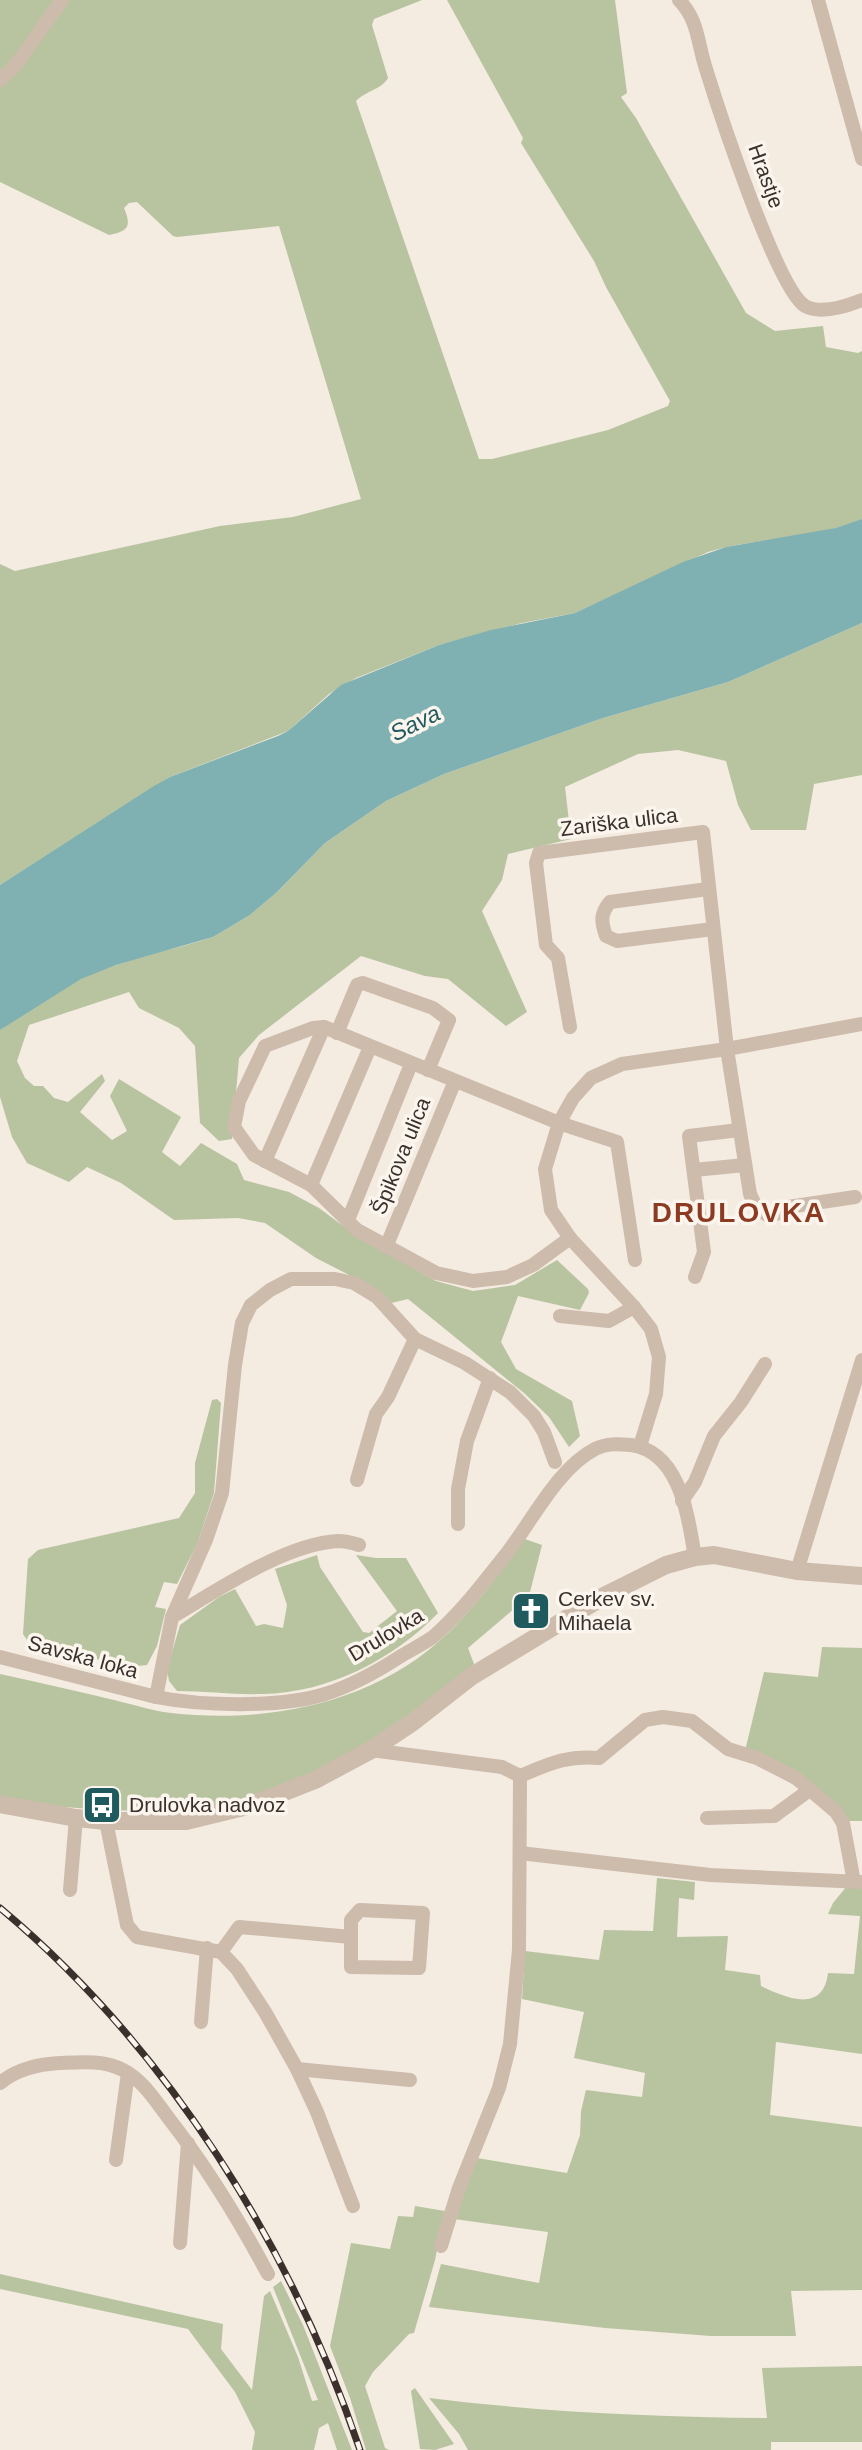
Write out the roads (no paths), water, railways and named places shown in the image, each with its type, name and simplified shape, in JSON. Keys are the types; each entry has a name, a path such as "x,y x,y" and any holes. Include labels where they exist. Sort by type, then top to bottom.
{"street":[{"path":"0,80 15,66 62,0"},
{"name":"Hrastje","path":"679,0 694,18 705,66 754,207 794,296 807,307 840,310 862,300"},
{"path":"818,0 862,159"},
{"name":"Zariška ulica","path":"570,1027 558,958 546,945 536,863 539,853 703,832 727,1049 750,1194 756,1207 767,1215 788,1212 788,1207 855,1197"},
{"path":"708,889 610,902 602,912 601,924 606,936 617,941 713,929"},
{"name":"Špikova ulica","path":"265,1161 330,1030 356,985 363,983 433,1008 449,1020 428,1070"},
{"path":"695,1557 682,1501 671,1471 651,1452 640,1447 656,1394 659,1357 652,1329 570,1238 551,1210 545,1169 559,1123 573,1098 591,1078 622,1064 727,1049 862,1024"},
{"name":"Špikova ulica","path":"570,1238 533,1265 507,1278 473,1281 436,1273 357,1230 311,1185 254,1155 234,1127 239,1101 265,1046 313,1028 330,1030 559,1123 617,1142 635,1260"},
{"path":"311,1185 370,1047"},
{"name":"Špikova ulica","path":"348,1220 411,1063"},
{"name":"Špikova ulica","path":"386,1247 454,1081"},
{"path":"695,1277 704,1252 689,1136 739,1130"},
{"path":"694,1170 745,1165"},
{"path":"156,1697 172,1617 206,1540 222,1493 242,1323 251,1306 270,1290 291,1279 335,1279 354,1283 377,1297 415,1339 491,1378 510,1392 534,1416 544,1432 555,1462"},
{"path":"560,1316 609,1321 634,1307"},
{"path":"357,1480 376,1414 388,1397 415,1339"},
{"path":"797,1571 862,1360"},
{"path":"682,1501 695,1482 714,1436 741,1402 765,1364"},
{"path":"458,1524 458,1489 467,1441 491,1378"},
{"name":"Drulovka","path":"156,1697 208,1704 268,1703 324,1694 380,1669 432,1637 470,1599 567,1472 583,1456 598,1447 617,1443 640,1447"},
{"path":"172,1617 259,1567 312,1545 341,1541 359,1545"},
{"path":"0,1804 106,1821 186,1821 252,1805 315,1780 371,1750 414,1722 472,1675 652,1571 695,1557 714,1555 797,1571 862,1576"},
{"name":"Savska loka","path":"0,1657 156,1697"},
{"path":"371,1750 502,1768 520,1776 560,1759 599,1758 645,1720 663,1717 692,1721 728,1749 779,1768 796,1778 808,1791 836,1812 843,1823 858,1882 710,1875 520,1853"},
{"path":"441,2246 459,2188 499,2088 510,2044 519,1950 520,1776"},
{"path":"707,1818 775,1816 808,1791"},
{"path":"71,1890 76,1818"},
{"path":"106,1821 127,1925 138,1937 214,1950 237,1969 265,2011 297,2069 354,2206"},
{"path":"360,1910 422,1913 419,1968 351,1967 351,1937 351,1920 360,1910"},
{"path":"201,2022 214,1950 239,1927 351,1937"},
{"path":"0,2082 9,2075 40,2064 107,2064 128,2073 143,2084 188,2143 237,2215 268,2274"},
{"path":"297,2069 410,2080"},
{"path":"116,2160 128,2073"},
{"path":"180,2243 188,2143"}],"water":[{"name":"Sava","path":"862,519 862,623 728,682 603,718 444,774 386,801 325,843 276,893 250,915 213,937 116,965 81,979 0,1030 0,885 154,786 170,777 278,736 288,731 341,685 439,645 491,630 575,613 683,562 726,547 836,528"}],"railway":[{"path":"0,1908 61,1963 117,2023 169,2087 217,2155 260,2226 298,2299 332,2374 360,2450"}],"place":[{"name":"Cerkev sv. Mihaela","path":"531,1611"},
{"name":"Drulovka nadvoz","path":"102,1805"}],"district":[{"name":"DRULOVKA","path":"739,1212"}]}
